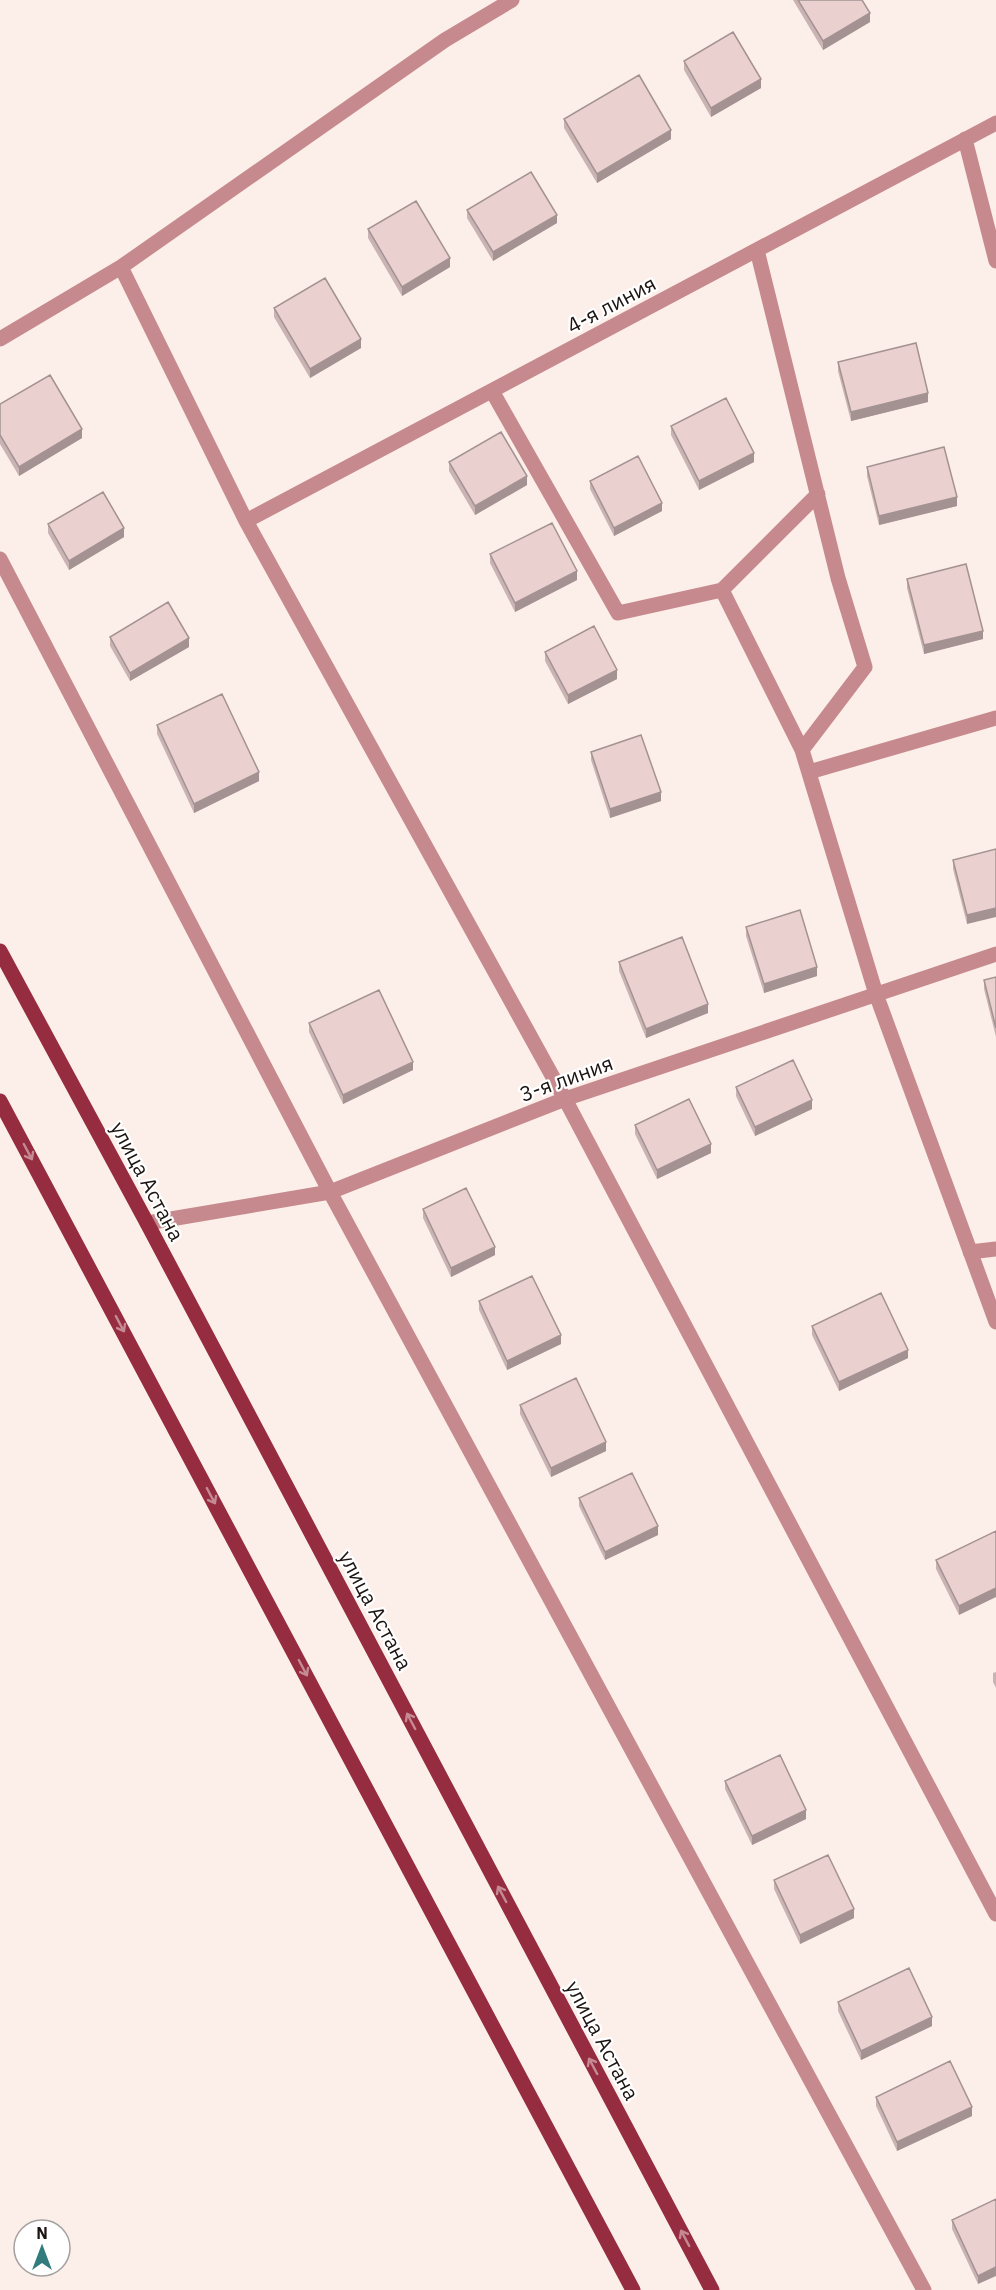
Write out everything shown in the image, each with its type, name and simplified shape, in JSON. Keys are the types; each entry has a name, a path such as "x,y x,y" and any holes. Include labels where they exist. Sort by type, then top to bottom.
{"main road":[{"name":"улица Астана","path":"0,951 147,1223 712,2290"},
{"path":"0,1101 633,2290"}],"street":[{"path":"0,339 121,267 445,39 512,0"},
{"name":"4-я линия","path":"246,521 996,123"},
{"path":"965,139 996,261"},
{"path":"758,250 838,578 865,667 802,750"},
{"path":"121,267 246,521 565,1099 994,1905"},
{"path":"492,391 618,613 722,590 818,494"},
{"path":"0,559 330,1192 924,2290"},
{"path":"722,590 802,750 876,994 996,1322"},
{"path":"809,772 996,718"},
{"name":"3-я линия","path":"147,1223 330,1192 565,1099 996,954"},
{"path":"970,1252 996,1249"}],"building":[{"path":"798,0 862,0 870,13 823,41"},
{"path":"733,32 761,79 711,108 684,61"},
{"path":"639,75 671,130 597,174 564,119"},
{"path":"531,172 557,215 493,252 467,210"},
{"path":"416,201 450,258 402,287 368,229"},
{"path":"325,278 361,339 310,369 274,308"},
{"path":"916,343 928,393 851,412 838,362"},
{"path":"50,375 82,429 19,467 0,435 0,404"},
{"path":"726,398 754,453 699,481 671,426"},
{"path":"501,432 527,476 475,506 449,462"},
{"path":"944,447 957,497 879,516 867,467"},
{"path":"638,456 662,503 614,528 590,481"},
{"path":"103,492 124,528 69,561 48,524"},
{"path":"552,523 577,571 515,603 490,554"},
{"path":"966,564 983,631 924,645 907,579"},
{"path":"168,602 189,638 130,673 110,637"},
{"path":"594,626 617,670 568,695 545,652"},
{"path":"222,694 259,772 194,804 157,725"},
{"path":"641,735 661,792 610,809 591,752"},
{"path":"996,849 996,908 967,915 953,860"},
{"path":"800,910 817,967 764,984 746,927"},
{"path":"682,937 708,1004 646,1029 619,962"},
{"path":"996,977 996,1028 984,980"},
{"path":"379,990 413,1062 343,1095 309,1023"},
{"path":"793,1060 812,1100 755,1127 736,1087"},
{"path":"689,1099 711,1144 657,1170 635,1125"},
{"path":"466,1188 495,1247 451,1268 423,1209"},
{"path":"532,1276 561,1335 507,1361 479,1301"},
{"path":"881,1293 908,1350 839,1382 812,1326"},
{"path":"576,1378 606,1442 551,1468 520,1405"},
{"path":"632,1473 658,1526 605,1552 579,1498"},
{"path":"996,1531 996,1588 959,1606 936,1560"},
{"path":"780,1755 806,1810 752,1836 725,1781"},
{"path":"828,1855 854,1909 800,1935 774,1880"},
{"path":"909,1968 932,2017 861,2051 838,2002"},
{"path":"950,2061 972,2107 897,2142 876,2097"},
{"path":"996,2199 996,2267 978,2276 952,2220"}]}
